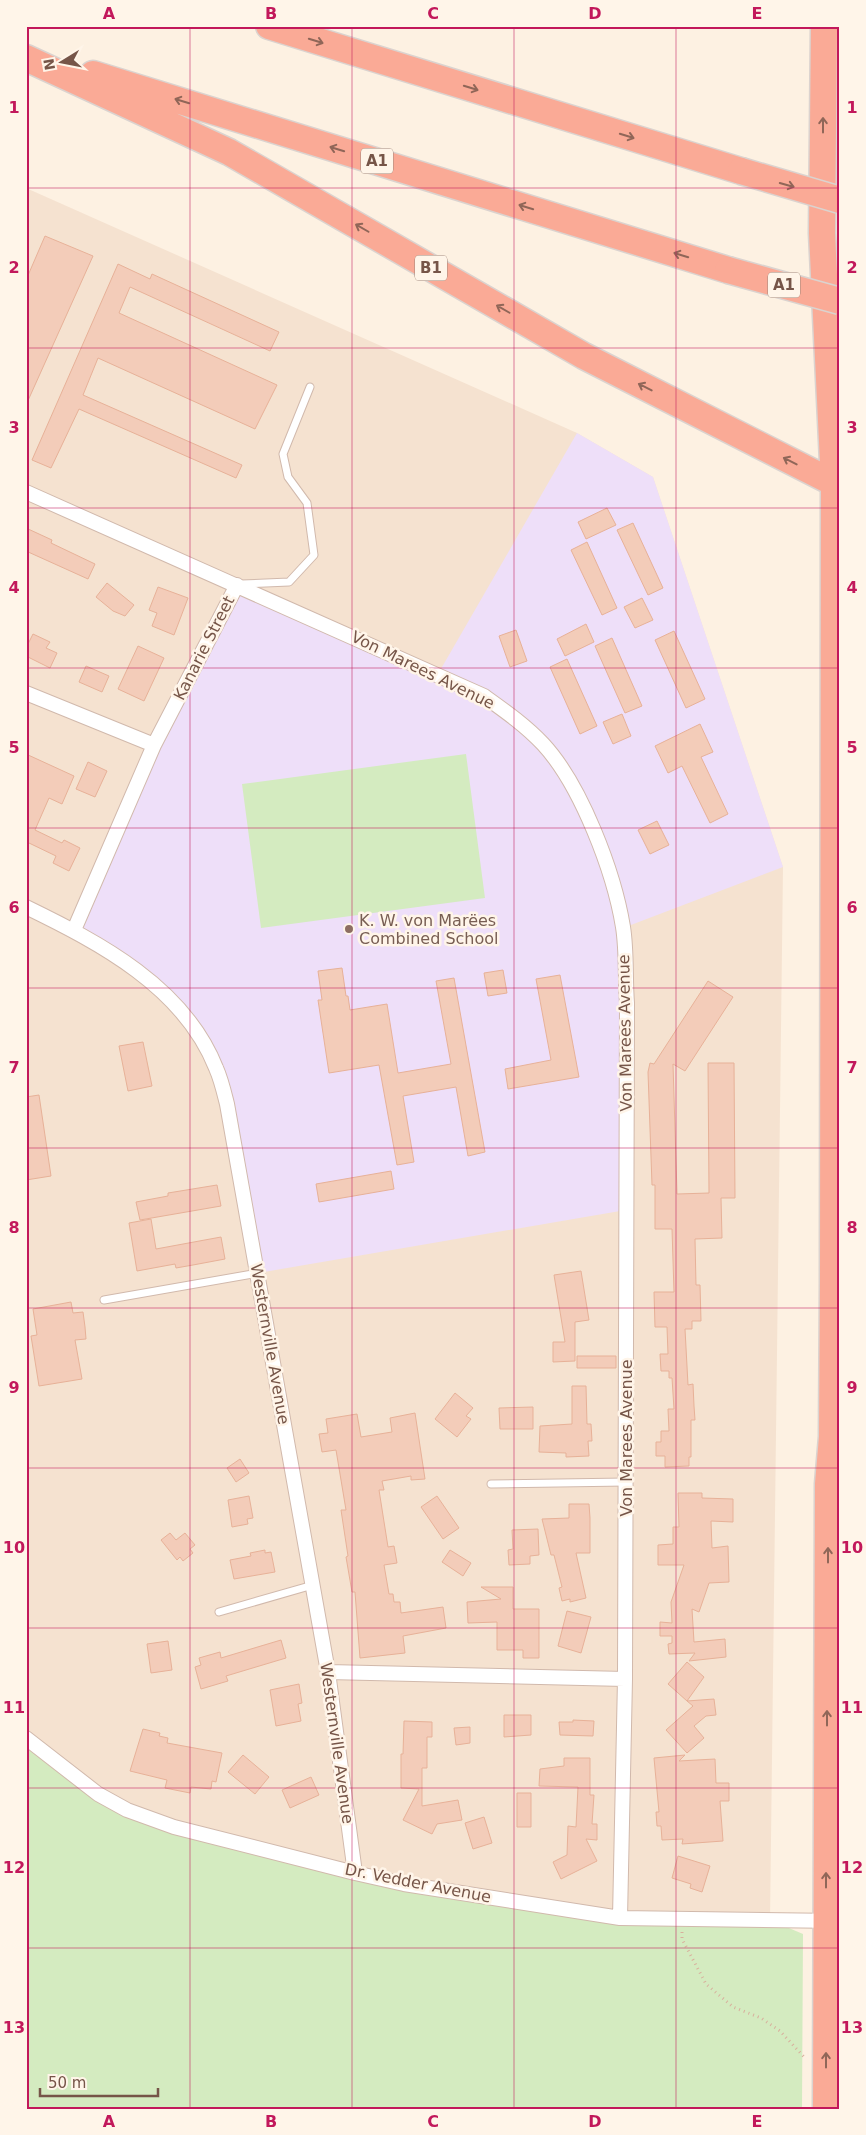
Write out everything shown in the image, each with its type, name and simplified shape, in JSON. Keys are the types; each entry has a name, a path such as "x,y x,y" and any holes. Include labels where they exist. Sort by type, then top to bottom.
{"highway":[{"path":"269,26 840,200"},
{"path":"824,26 822,232 828,384 837,483 833,1283 836,1438 840,1464"},
{"name":"A1","path":"26,53 728,270 840,300"},
{"name":"B1","path":"26,58 229,152 584,356 837,483"},
{"path":"828,384 840,128"},
{"path":"833,1283 840,1318"},
{"path":"826,2098 833,1921 828,1484 836,1438"}],"street":[{"name":"Von Marees Avenue","path":"26,492 484,696 520,721 544,746 567,779 609,866 623,928 627,1004 625,1679 620,1918"},
{"name":"Kanarie Street","path":"74,930 154,745 237,585"},
{"path":"26,693 154,745"},
{"name":"Westernville Avenue","path":"26,907 74,930 133,968 163,991 203,1042 216,1067 228,1104 313,1585 328,1672 355,1873"},
{"path":"328,1672 625,1679"},
{"name":"Dr. Vedder Avenue","path":"26,1738 98,1794 127,1810 174,1827 355,1873 404,1884 620,1918 833,1921"}],"lane":[{"name":"Kanarie Street","path":"237,585 289,582 314,555 307,503 288,477 283,454 310,387"},
{"path":"104,1300 258,1274"},
{"path":"491,1484 626,1482"},
{"path":"219,1612 313,1585"}],"path":[{"path":"682,1919 682,1938 706,1984 733,2008 761,2018 780,2031 806,2058 826,2098"}],"shaded area":[{"path":"26,188 577,433 653,477 783,867 770,1920 620,1917 404,1884 127,1810 26,1738"},
{"name":"K. W. von Marëes Combined School","path":"577,433 653,477 783,867 623,928 626,1210 258,1273 227,1104 186,1017 74,930 237,585 438,674"}],"green space":[{"path":"466,754 485,898 261,928 242,784"},
{"path":"26,1738 127,1810 355,1873 620,1917 770,1920 803,1934 802,2109 26,2109"}],"building":[{"path":"45,236 93,256 26,405 26,280"},
{"path":"118,264 150,279 152,274 279,332 270,351 130,287 119,313 277,385 255,429 98,358 83,395 242,465 236,478 79,409 51,468 32,460"},
{"path":"607,508 616,525 586,539 578,522"},
{"path":"633,523 663,588 648,595 617,530"},
{"path":"26,528 52,540 51,543 95,564 88,579 26,551"},
{"path":"587,542 617,608 602,615 571,550"},
{"path":"107,583 134,605 125,616 113,611 96,597"},
{"path":"158,587 188,598 174,635 152,626 157,613 149,610"},
{"path":"642,598 653,620 635,628 624,607"},
{"path":"586,624 594,642 565,656 557,639"},
{"path":"516,630 527,661 510,667 499,636"},
{"path":"674,631 705,699 686,708 655,640"},
{"path":"33,634 50,642 46,648 57,653 50,668 26,656 26,648"},
{"path":"612,638 642,706 625,713 595,646"},
{"path":"138,646 164,658 144,701 118,689"},
{"path":"567,659 597,726 580,734 550,667"},
{"path":"86,666 109,676 102,692 79,682"},
{"path":"622,714 631,736 613,744 603,722"},
{"path":"700,724 713,752 701,757 728,814 710,823 682,766 668,773 655,746"},
{"path":"26,754 74,776 62,804 49,798 35,830 62,843 64,840 80,848 69,871 53,863 56,856 29,843 26,848"},
{"path":"88,762 107,771 95,797 76,789"},
{"path":"657,821 669,845 650,854 638,830"},
{"path":"342,968 350,1010 387,1004 398,1073 451,1064 436,981 454,978 485,1152 468,1156 456,1087 403,1096 414,1162 397,1165 379,1065 329,1073 318,1000 322,1000 318,971"},
{"path":"503,970 507,993 488,996 484,973"},
{"path":"560,975 579,1077 508,1089 505,1069 551,1060 536,979"},
{"path":"708,981 733,997 685,1071 673,1064 677,1194 709,1193 708,1063 734,1063 735,1198 721,1198 722,1238 695,1239 696,1285 700,1285 701,1321 692,1321 692,1329 685,1329 688,1385 693,1384 695,1420 691,1420 691,1457 689,1457 689,1466 665,1467 665,1456 656,1456 656,1442 661,1442 661,1431 669,1431 668,1409 674,1409 672,1378 669,1378 669,1371 661,1371 660,1354 668,1354 667,1327 655,1327 654,1292 674,1292 672,1229 655,1229 655,1185 652,1185 648,1072 650,1063 654,1064"},
{"path":"143,1042 152,1086 128,1091 119,1046"},
{"path":"39,1095 51,1176 26,1180 26,1097"},
{"path":"391,1171 394,1189 319,1202 316,1184"},
{"path":"217,1185 221,1206 140,1220 136,1202 168,1196 168,1193"},
{"path":"151,1219 156,1249 221,1237 225,1259 176,1268 175,1264 137,1271 129,1223"},
{"path":"581,1271 589,1320 575,1322 575,1361 553,1362 553,1342 565,1342 554,1275"},
{"path":"71,1302 73,1313 83,1312 86,1339 75,1340 82,1379 39,1386 31,1336 37,1335 33,1309"},
{"path":"577,1356 616,1356 616,1368 577,1368"},
{"path":"572,1386 586,1386 587,1424 591,1424 592,1441 588,1441 589,1456 566,1457 566,1453 539,1452 540,1426 572,1424"},
{"path":"455,1393 473,1408 466,1416 471,1419 457,1437 435,1419"},
{"path":"533,1407 533,1429 500,1429 499,1408"},
{"path":"415,1413 425,1479 411,1480 411,1476 382,1481 384,1490 379,1490 388,1547 394,1546 397,1563 384,1565 389,1594 393,1594 394,1602 400,1602 401,1613 443,1607 446,1628 403,1636 405,1653 360,1658 355,1592 352,1592 346,1557 348,1556 341,1510 346,1510 336,1450 322,1452 319,1434 328,1433 326,1419 357,1414 361,1437 392,1432 390,1418"},
{"path":"240,1459 249,1473 236,1482 227,1468"},
{"path":"678,1493 702,1493 702,1498 733,1499 733,1522 711,1521 712,1548 728,1546 729,1582 709,1583 699,1612 692,1609 694,1642 725,1639 726,1657 689,1661 695,1653 669,1654 668,1644 672,1643 672,1636 660,1636 660,1622 672,1623 671,1602 684,1565 658,1565 658,1545 673,1544 673,1527 679,1527"},
{"path":"249,1496 253,1518 247,1519 248,1524 232,1527 228,1500"},
{"path":"437,1496 459,1528 443,1539 421,1507"},
{"path":"569,1504 589,1504 590,1518 590,1553 576,1553 586,1598 570,1602 570,1599 562,1601 559,1588 562,1587 554,1555 551,1555 542,1519 569,1518"},
{"path":"538,1529 539,1555 530,1556 530,1564 509,1565 508,1550 513,1549 512,1530"},
{"path":"170,1533 176,1540 185,1533 195,1545 190,1549 193,1553 183,1561 180,1557 177,1560 161,1540"},
{"path":"265,1550 265,1553 271,1552 275,1572 234,1579 230,1560 251,1556 250,1553"},
{"path":"450,1550 471,1563 463,1576 442,1562"},
{"path":"481,1587 513,1587 513,1609 539,1609 539,1658 523,1658 523,1650 497,1650 497,1622 468,1623 467,1602 501,1599"},
{"path":"567,1611 591,1617 581,1653 558,1646"},
{"path":"281,1640 286,1658 226,1676 228,1681 201,1689 195,1667 201,1665 199,1658 220,1652 221,1658"},
{"path":"168,1641 172,1670 151,1673 147,1644"},
{"path":"687,1662 704,1677 687,1701 668,1684"},
{"path":"299,1684 302,1703 298,1704 301,1721 276,1726 270,1690"},
{"path":"714,1699 716,1715 706,1716 694,1726 704,1738 687,1753 666,1730 693,1706 687,1701"},
{"path":"504,1715 531,1715 531,1735 504,1737"},
{"path":"573,1720 594,1721 593,1736 560,1735 559,1722 573,1722"},
{"path":"404,1721 432,1722 432,1737 427,1737 427,1768 422,1768 422,1806 458,1800 462,1820 437,1824 432,1834 403,1820 419,1789 401,1788 401,1754 403,1754"},
{"path":"470,1727 470,1743 456,1745 454,1728"},
{"path":"143,1729 160,1733 159,1736 168,1738 167,1743 222,1753 216,1782 212,1781 211,1789 191,1787 190,1793 165,1788 167,1780 130,1771"},
{"path":"243,1755 269,1777 255,1794 228,1772"},
{"path":"685,1755 679,1761 715,1759 716,1783 729,1783 729,1801 720,1801 723,1841 682,1844 683,1839 662,1840 661,1826 657,1826 656,1812 659,1812 654,1758"},
{"path":"564,1758 590,1758 590,1795 594,1795 592,1824 597,1824 597,1840 586,1839 597,1861 561,1879 553,1862 567,1855 568,1826 576,1827 578,1787 539,1786 540,1769 564,1766"},
{"path":"311,1777 319,1795 290,1808 282,1790"},
{"path":"517,1793 531,1793 531,1827 517,1827"},
{"path":"484,1817 492,1843 473,1849 465,1823"},
{"path":"678,1856 710,1866 702,1892 690,1888 691,1884 672,1878"}],"place":[{"name":"K. W. von Marëes Combined School","path":"349,929"}]}
